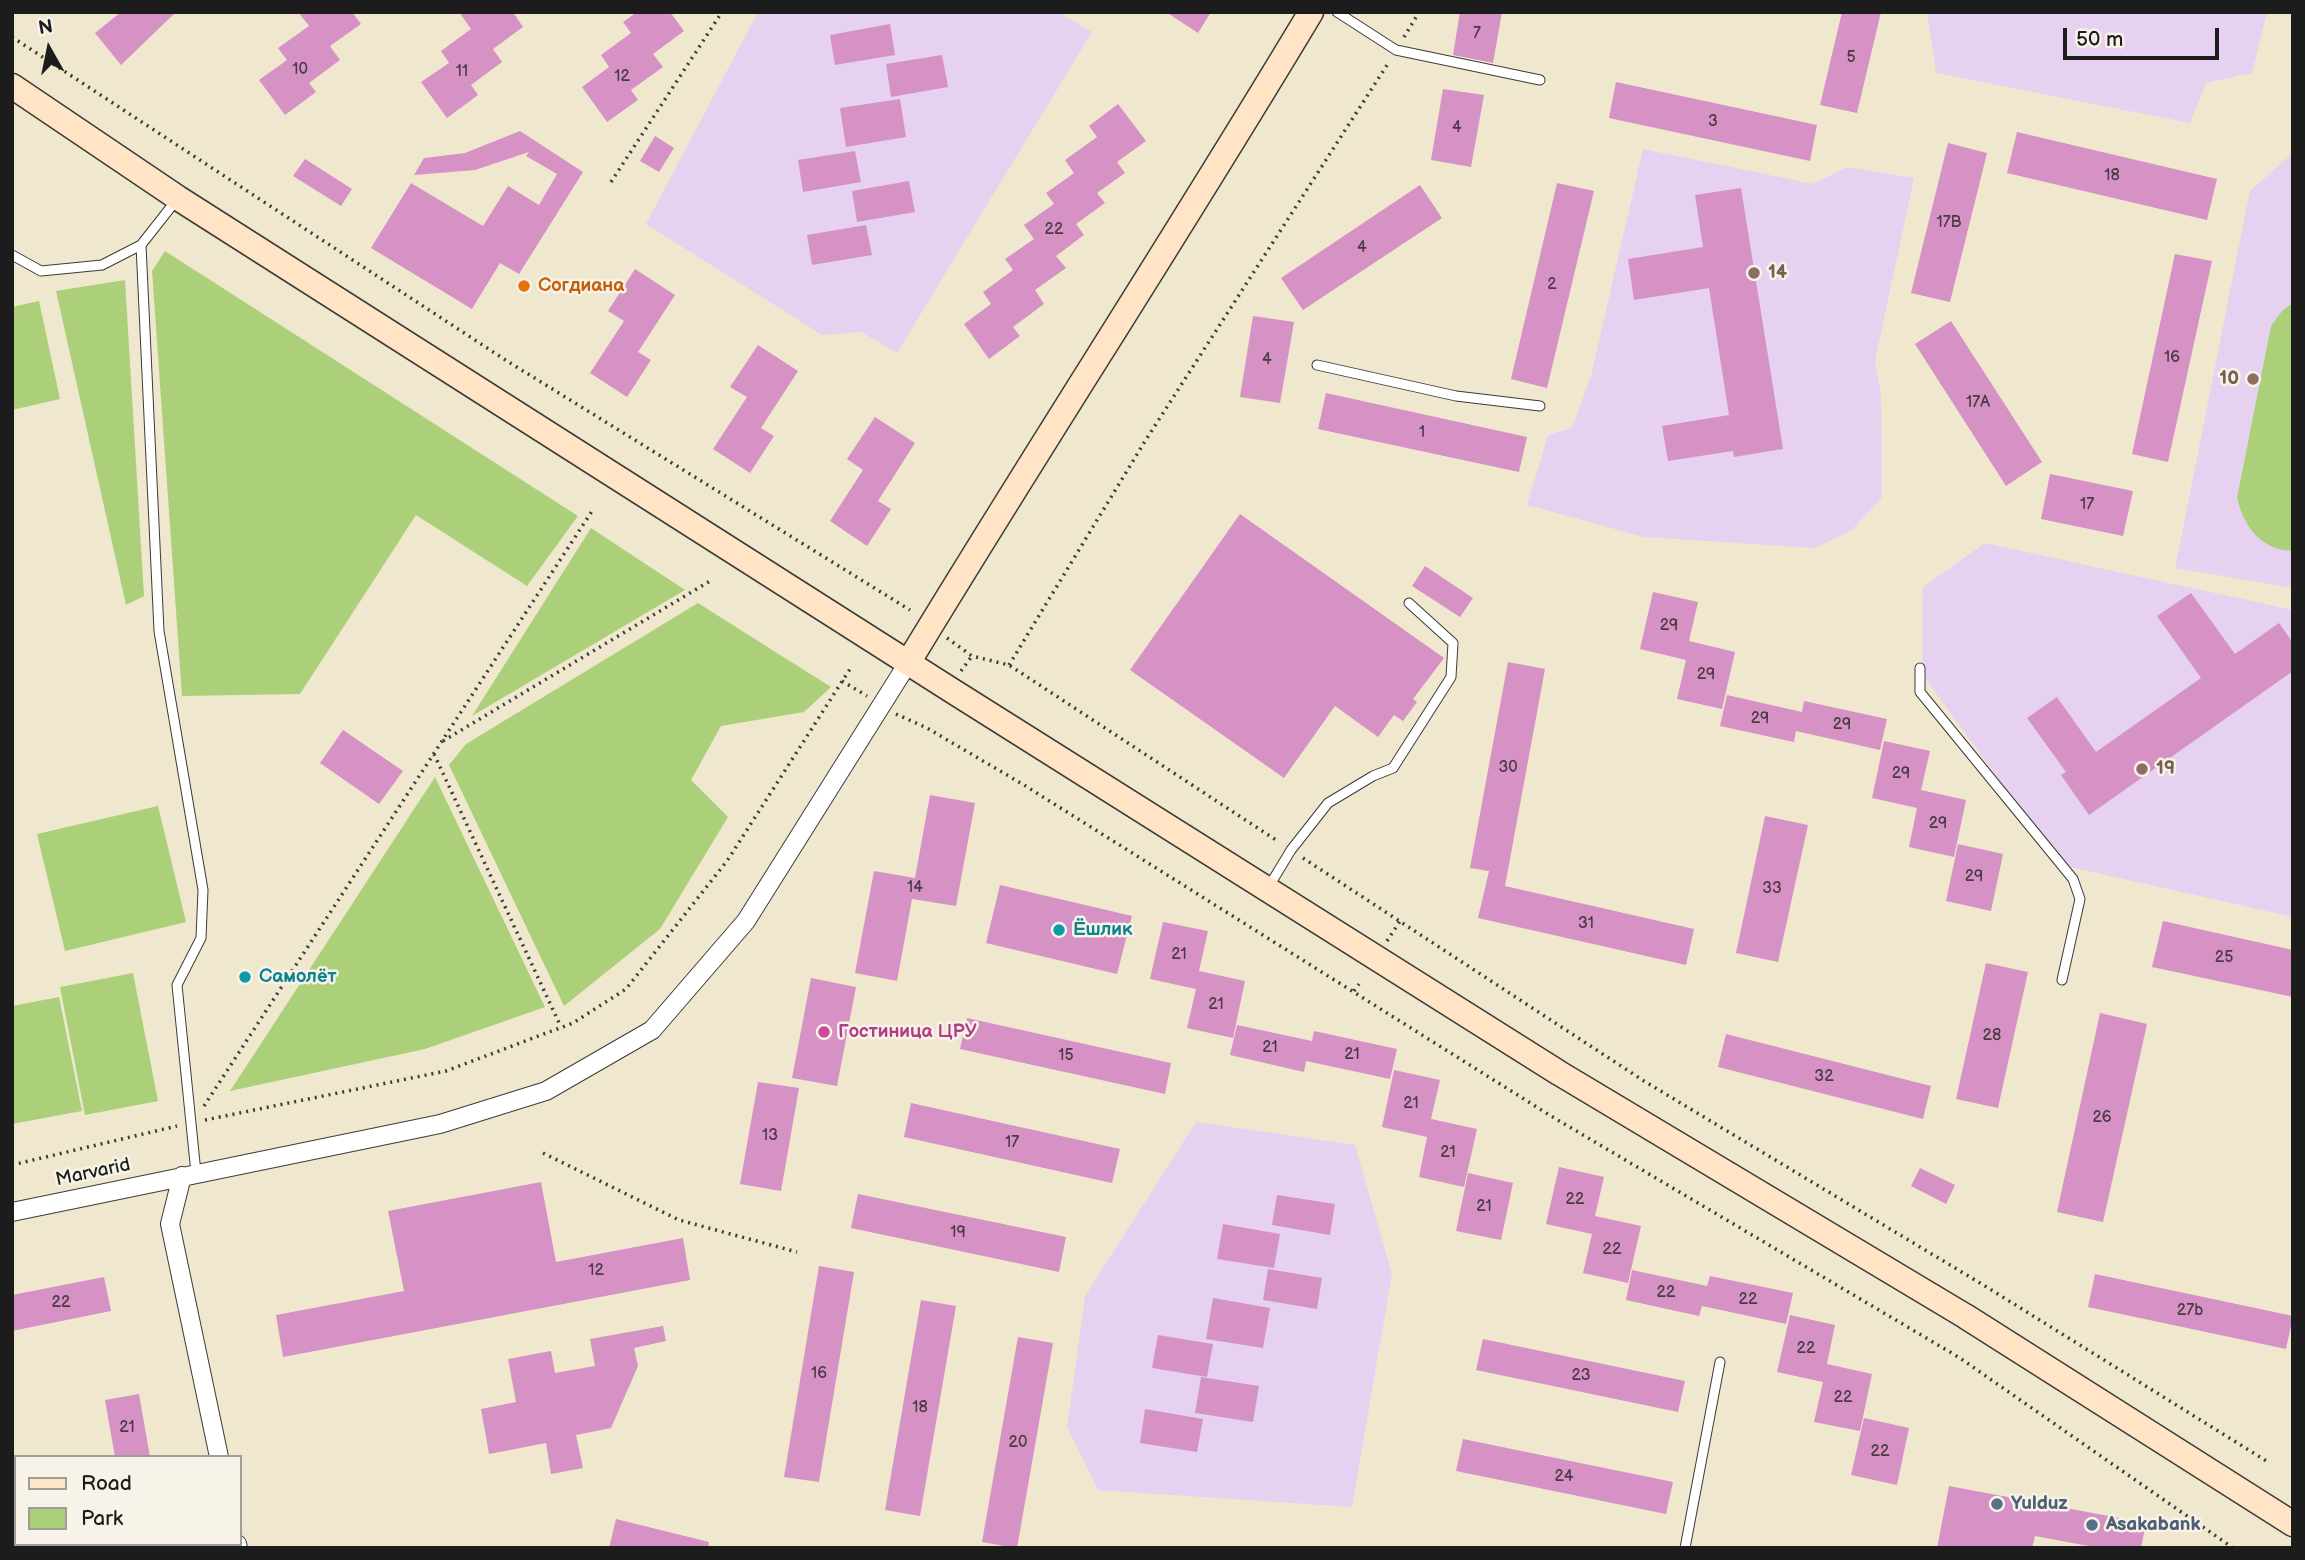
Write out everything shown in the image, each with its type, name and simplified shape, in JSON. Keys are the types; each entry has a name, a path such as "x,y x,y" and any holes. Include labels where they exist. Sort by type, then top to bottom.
{"street":[{"path":"908,663 1311,12"},
{"path":"12,86 178,198 908,663 1559,1073 1965,1316 2293,1524"},
{"name":"Marvarid","path":"12,1212 440,1124 546,1091 652,1030 746,921 908,663"},
{"path":"189,1174 170,1224 219,1455"}],"lane":[{"path":"1338,12 1396,50 1540,80"},
{"path":"12,255 41,271 102,265 141,245 178,198"},
{"path":"141,245 159,631 203,890 201,938 177,985 193,1122 189,1174"},
{"path":"1317,365 1456,396 1540,406"},
{"path":"1267,889 1291,850 1328,803 1373,775 1393,768 1451,677 1453,643 1409,603"},
{"path":"1920,668 1920,692 2073,879 2080,899 2062,981"},
{"path":"1685,1548 1720,1362"}],"path":[{"path":"611,182 722,12"},
{"path":"1009,665 1147,438 1419,12"},
{"path":"12,37 507,361 910,610"},
{"path":"193,1122 594,508"},
{"path":"441,742 710,581"},
{"path":"942,635 972,656 1009,665 1644,1081 1973,1279 2268,1462"},
{"path":"960,672 972,656"},
{"path":"12,1165 193,1122 446,1071 573,1023 626,989 727,861 850,669"},
{"path":"842,681 867,696"},
{"path":"892,712 927,728 1024,785 1551,1116 1960,1358 2233,1548"},
{"path":"434,754 561,1027"},
{"path":"1386,943 1400,921"},
{"path":"1354,992 1359,984"},
{"path":"543,1153 679,1220 797,1252"}],"shaded area":[{"path":"758,12 1058,12 1092,32 897,353 861,332 822,335 646,224"},
{"path":"1927,12 2267,12 2252,73 2206,83 2190,123 1936,73"},
{"name":"14","path":"1643,149 1813,184 1847,167 1914,178 1875,361 1881,394 1882,497 1852,530 1815,548 1644,537 1527,505 1548,435 1572,428 1591,376"},
{"name":"10","path":"2293,153 2293,588 2175,568 2250,191"},
{"name":"19","path":"1985,543 2293,610 2293,917 2061,865 1922,674 1923,587"},
{"path":"1196,1122 1355,1145 1392,1274 1352,1507 1098,1490 1067,1427 1085,1296"}],"green space":[{"path":"165,251 578,516 527,586 416,515 300,694 182,696 152,271"},
{"path":"125,280 144,596 126,605 56,291"},
{"path":"39,301 60,399 12,410 12,307"},
{"path":"2293,303 2293,551 2272,546 2256,535 2244,518 2237,498 2271,326 2282,311"},
{"path":"591,528 685,590 472,716"},
{"path":"698,603 831,687 804,712 721,726 691,780 728,817 660,929 564,1006 449,765 466,744"},
{"path":"435,777 545,1007 425,1049 230,1091"},
{"path":"158,806 186,922 65,951 37,834"},
{"path":"133,973 158,1101 85,1115 60,987"},
{"path":"59,997 82,1111 12,1124 12,1006"}],"building":[{"path":"121,12 176,12 121,65 95,33"},
{"path":"298,12 352,12 361,24 330,46 340,60 309,83 316,92 285,115 259,80 287,60 278,48 309,26"},
{"path":"459,12 513,12 523,27 493,49 502,62 471,85 478,95 447,118 421,82 449,63 441,51 471,29"},
{"path":"637,12 670,12 684,31 653,54 663,67 631,90 638,100 607,122 582,87 609,67 601,55 631,33 623,22"},
{"path":"1166,12 1211,12 1198,33"},
{"path":"1460,12 1502,12 1493,63 1453,55"},
{"path":"1842,12 1881,12 1857,113 1820,105"},
{"path":"890,24 895,55 835,65 830,35"},
{"path":"942,55 948,87 891,97 886,64"},
{"path":"1616,82 1817,125 1810,161 1609,118"},
{"path":"1443,89 1484,95 1471,167 1431,160"},
{"path":"900,99 906,137 846,147 840,108"},
{"path":"1118,104 1146,141 1117,162 1125,173 1097,193 1105,203 1076,224 1084,235 1056,256 1066,268 1035,290 1044,304 1013,327 1020,336 989,359 964,324 991,304 983,292 1013,270 1005,259 1034,239 1024,225 1054,204 1046,193 1074,173 1065,160 1097,137 1089,126"},
{"path":"520,131 583,172 519,274 500,263 472,309 371,248 411,183 483,226 508,186 539,205 557,174 526,156 529,152 475,170 414,175 424,158 465,153"},
{"path":"2017,132 2217,179 2207,220 2007,173"},
{"path":"655,136 674,148 659,172 640,161"},
{"path":"1948,143 1987,153 1950,302 1911,293"},
{"path":"855,151 861,182 803,192 798,160"},
{"path":"305,159 352,189 341,206 293,176"},
{"path":"909,181 915,212 857,222 852,191"},
{"path":"1557,183 1594,191 1547,388 1511,379"},
{"path":"1420,185 1442,218 1303,310 1281,278"},
{"path":"1741,188 1783,449 1734,457 1733,451 1668,461 1662,426 1729,415 1709,288 1634,300 1628,259 1703,247 1695,195"},
{"path":"866,225 872,255 812,265 807,235"},
{"path":"2175,254 2212,261 2168,462 2132,454"},
{"path":"635,269 675,295 638,352 651,360 627,397 590,373 624,321 608,311"},
{"path":"1253,316 1294,322 1280,403 1240,397"},
{"path":"1951,321 2042,462 2006,486 1915,344"},
{"path":"758,345 798,371 761,428 774,436 750,473 713,449 747,397 730,387"},
{"path":"1326,393 1527,437 1519,472 1318,429"},
{"path":"875,417 915,443 878,501 891,509 867,546 830,521 863,470 847,459"},
{"path":"2050,474 2133,491 2123,536 2041,519"},
{"path":"1240,514 1444,658 1413,699 1417,702 1403,721 1394,715 1378,737 1335,706 1284,778 1130,670"},
{"path":"1425,566 1473,598 1460,617 1412,586"},
{"path":"1653,592 1698,602 1689,641 1735,652 1722,709 1677,699 1686,660 1640,649"},
{"path":"2191,593 2235,654 2279,623 2293,643 2293,671 2089,815 2061,775 2066,772 2027,718 2057,697 2096,752 2201,678 2157,616"},
{"path":"1508,662 1545,669 1505,886 1694,929 1686,965 1478,918 1489,871 1470,868"},
{"path":"1727,695 1802,712 1804,701 1887,719 1880,750 1796,731 1794,742 1720,726"},
{"path":"343,730 403,771 379,804 320,763"},
{"path":"1884,741 1930,751 1921,790 1966,800 1954,857 1909,847 1917,808 1872,798"},
{"path":"930,795 975,803 956,906 912,899 897,981 855,973 874,871 915,878"},
{"path":"1765,816 1808,825 1778,962 1736,953"},
{"path":"1958,844 2003,854 1991,911 1946,901"},
{"name":"Ёшлик","path":"1000,885 1132,916 1117,974 986,943"},
{"path":"2163,921 2293,950 2293,997 2152,967"},
{"path":"1163,922 1208,931 1199,971 1245,981 1233,1038 1187,1028 1196,989 1150,979"},
{"path":"1986,963 2028,972 1998,1108 1956,1099"},
{"name":"Гостиница ЦРУ","path":"811,978 856,987 837,1086 792,1078"},
{"path":"2100,1013 2147,1024 2103,1222 2057,1212"},
{"path":"967,1018 1171,1063 1165,1094 960,1049"},
{"path":"1237,1025 1312,1041 1314,1031 1397,1049 1390,1079 1306,1061 1304,1072 1230,1055"},
{"path":"1726,1034 1931,1086 1923,1119 1718,1067"},
{"path":"1394,1070 1440,1080 1431,1119 1477,1129 1464,1187 1419,1177 1427,1137 1382,1127"},
{"path":"758,1082 799,1088 781,1191 740,1184"},
{"path":"911,1103 1120,1149 1112,1183 904,1137"},
{"path":"1559,1167 1604,1177 1595,1216 1641,1226 1628,1283 1583,1273 1592,1234 1546,1224"},
{"path":"1920,1168 1955,1185 1946,1204 1911,1186"},
{"path":"1468,1173 1513,1183 1501,1240 1456,1231"},
{"path":"541,1182 556,1262 683,1238 690,1280 283,1357 276,1315 404,1291 388,1211"},
{"path":"858,1194 1066,1237 1059,1272 851,1228"},
{"path":"1277,1195 1335,1204 1330,1235 1272,1225"},
{"path":"1223,1224 1280,1234 1274,1268 1217,1259"},
{"path":"819,1266 854,1272 819,1482 784,1477"},
{"path":"1268,1269 1322,1278 1317,1309 1263,1300"},
{"path":"1632,1270 1707,1286 1710,1276 1793,1293 1786,1324 1702,1306 1699,1316 1626,1300"},
{"path":"2095,1274 2293,1316 2286,1349 2088,1307"},
{"path":"104,1277 111,1311 12,1331 12,1295"},
{"path":"1213,1298 1270,1308 1263,1348 1206,1339"},
{"path":"921,1300 956,1306 920,1516 885,1510"},
{"path":"1790,1315 1835,1325 1827,1364 1872,1374 1860,1431 1814,1422 1823,1382 1777,1372"},
{"path":"663,1326 666,1341 634,1348 638,1366 611,1428 576,1435 583,1468 551,1474 546,1443 489,1454 481,1409 516,1402 508,1359 551,1351 555,1373 595,1366 590,1339"},
{"path":"1158,1335 1213,1344 1207,1377 1152,1368"},
{"path":"1018,1337 1053,1343 1015,1548 982,1542"},
{"path":"1483,1339 1685,1381 1678,1412 1476,1370"},
{"path":"1201,1377 1259,1386 1253,1422 1195,1413"},
{"path":"139,1394 150,1455 115,1455 105,1400"},
{"path":"1145,1409 1203,1419 1197,1452 1140,1443"},
{"path":"1864,1418 1909,1428 1897,1485 1851,1475"},
{"path":"1463,1439 1673,1482 1666,1514 1456,1471"},
{"name":"Yulduz","path":"1949,1486 2146,1523 2141,1548 2099,1548 2035,1536 2032,1548 1937,1548"},
{"path":"616,1519 709,1542 708,1548 609,1548"}],"place":[{"name":"14","path":"1754,273"},
{"name":"Согдиана","path":"524,286"},
{"name":"10","path":"2253,379"},
{"name":"19","path":"2142,769"},
{"name":"Ёшлик","path":"1059,930"},
{"name":"Самолёт","path":"245,977"},
{"name":"Гостиница ЦРУ","path":"824,1032"},
{"name":"Yulduz","path":"1997,1504"},
{"name":"Asakabank","path":"2092,1525"}]}
